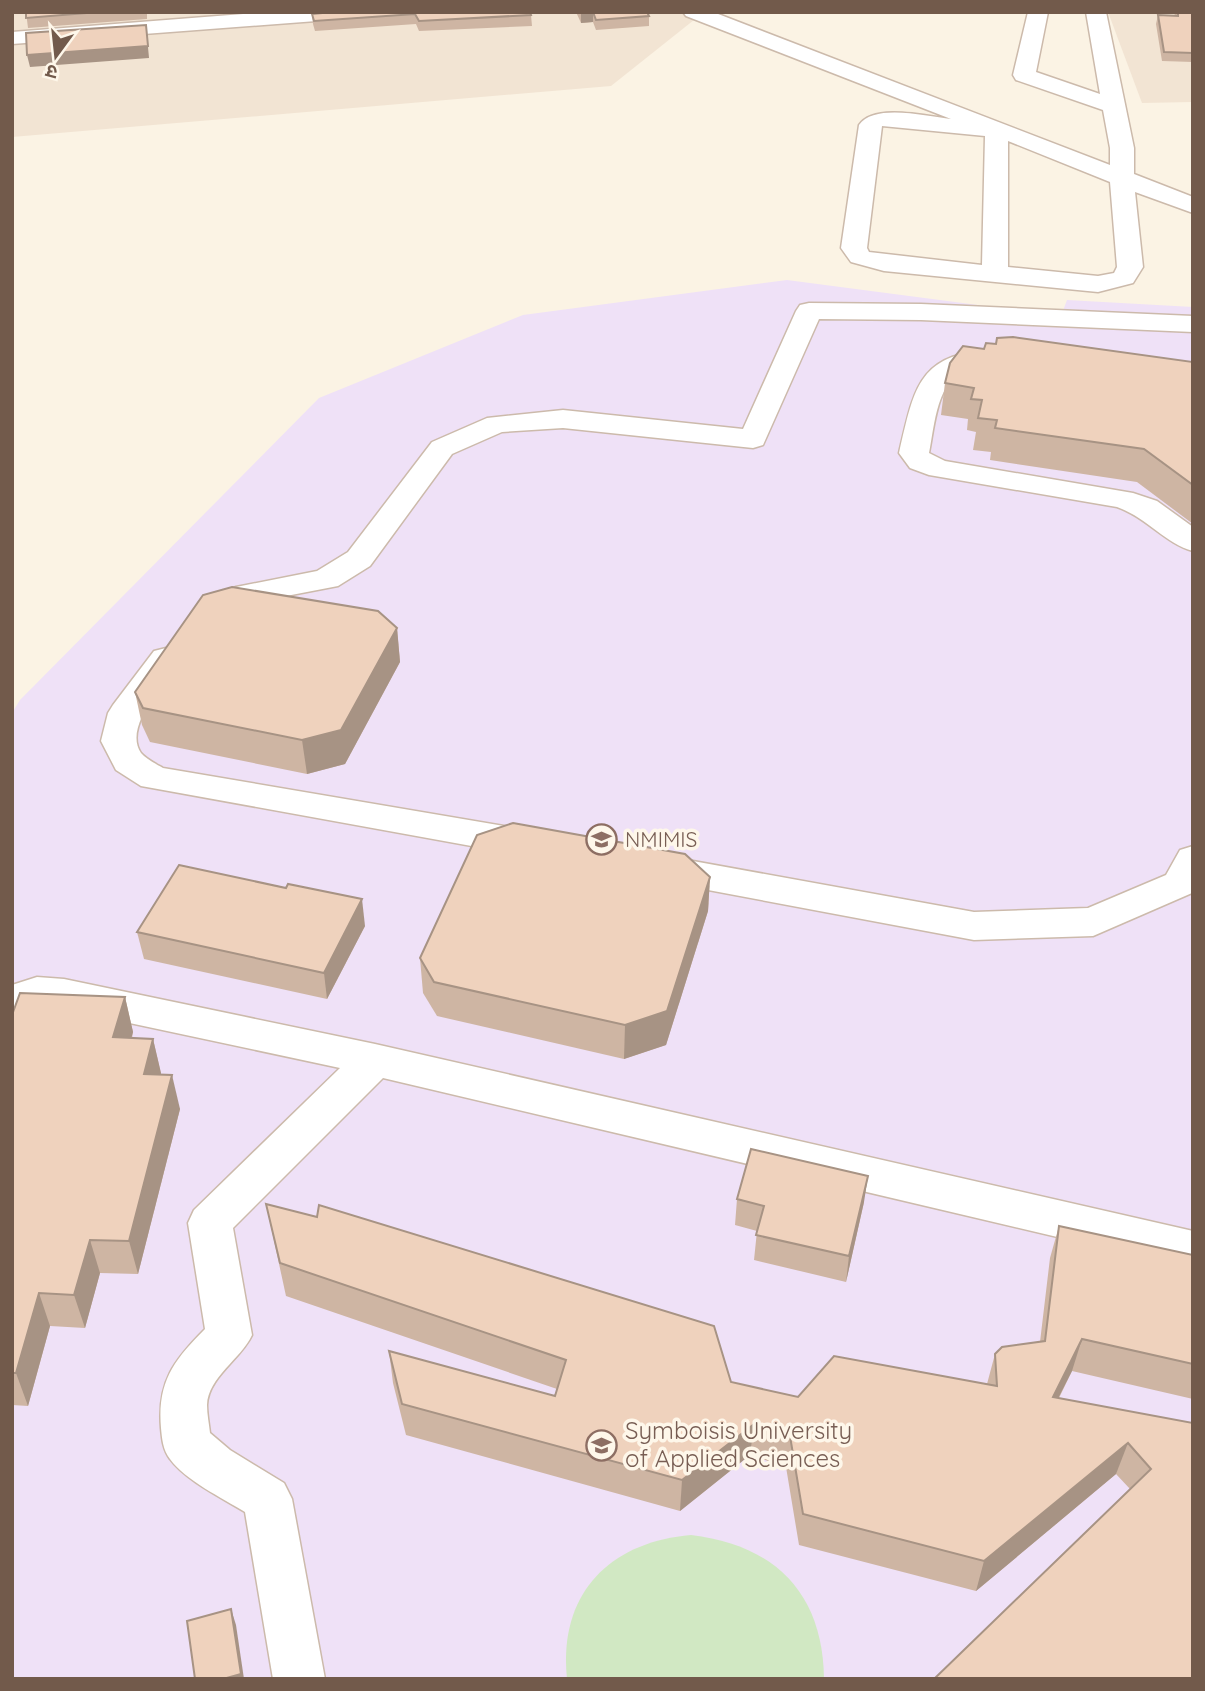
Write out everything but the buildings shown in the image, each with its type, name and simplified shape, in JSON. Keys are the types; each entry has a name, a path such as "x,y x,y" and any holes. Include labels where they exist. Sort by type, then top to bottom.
{"street":[{"path":"12,38 245,16 356,12"},
{"path":"693,12 1193,206"},
{"path":"1038,12 1024,75 1114,106"},
{"path":"997,130 875,120 870,125 854,248 860,257 884,264 1098,284 1124,278 1130,267 1122,148 1096,12"},
{"path":"995,274 997,130"},
{"path":"551,848 154,778 128,762 118,741 125,713 196,619 219,602 327,579 338,573 359,559 442,448 497,424 563,419 752,439 808,311 921,312 1193,324"},
{"path":"1022,360 983,357 961,361 945,369 929,391 914,453 920,462 939,468 1122,499 1146,507 1193,542"},
{"path":"633,863 974,926 1093,922 1179,884 1193,859"},
{"path":"12,1000 37,992 64,994 375,1060 1193,1250"},
{"path":"299,1679 267,1499 213,1466 187,1444 183,1403 193,1373 229,1335 210,1223 375,1060"}],"shaded area":[{"path":"12,12 704,12 611,86 12,137"},
{"path":"1108,12 1193,12 1193,102 1142,103"},
{"path":"787,280 1061,316 1067,300 1193,307 1193,1679 12,1679 12,713 20,700 319,398 523,315"}],"green space":[{"path":"691,1535 747,1550 770,1562 789,1578 804,1598 815,1622 824,1679 567,1679 566,1649 571,1622 581,1598 595,1578 613,1561 636,1548"}],"place":[{"name":"NMIMIS","path":"602,840"},
{"name":"Symboisis University of Applied Sciences","path":"602,1445"}]}
